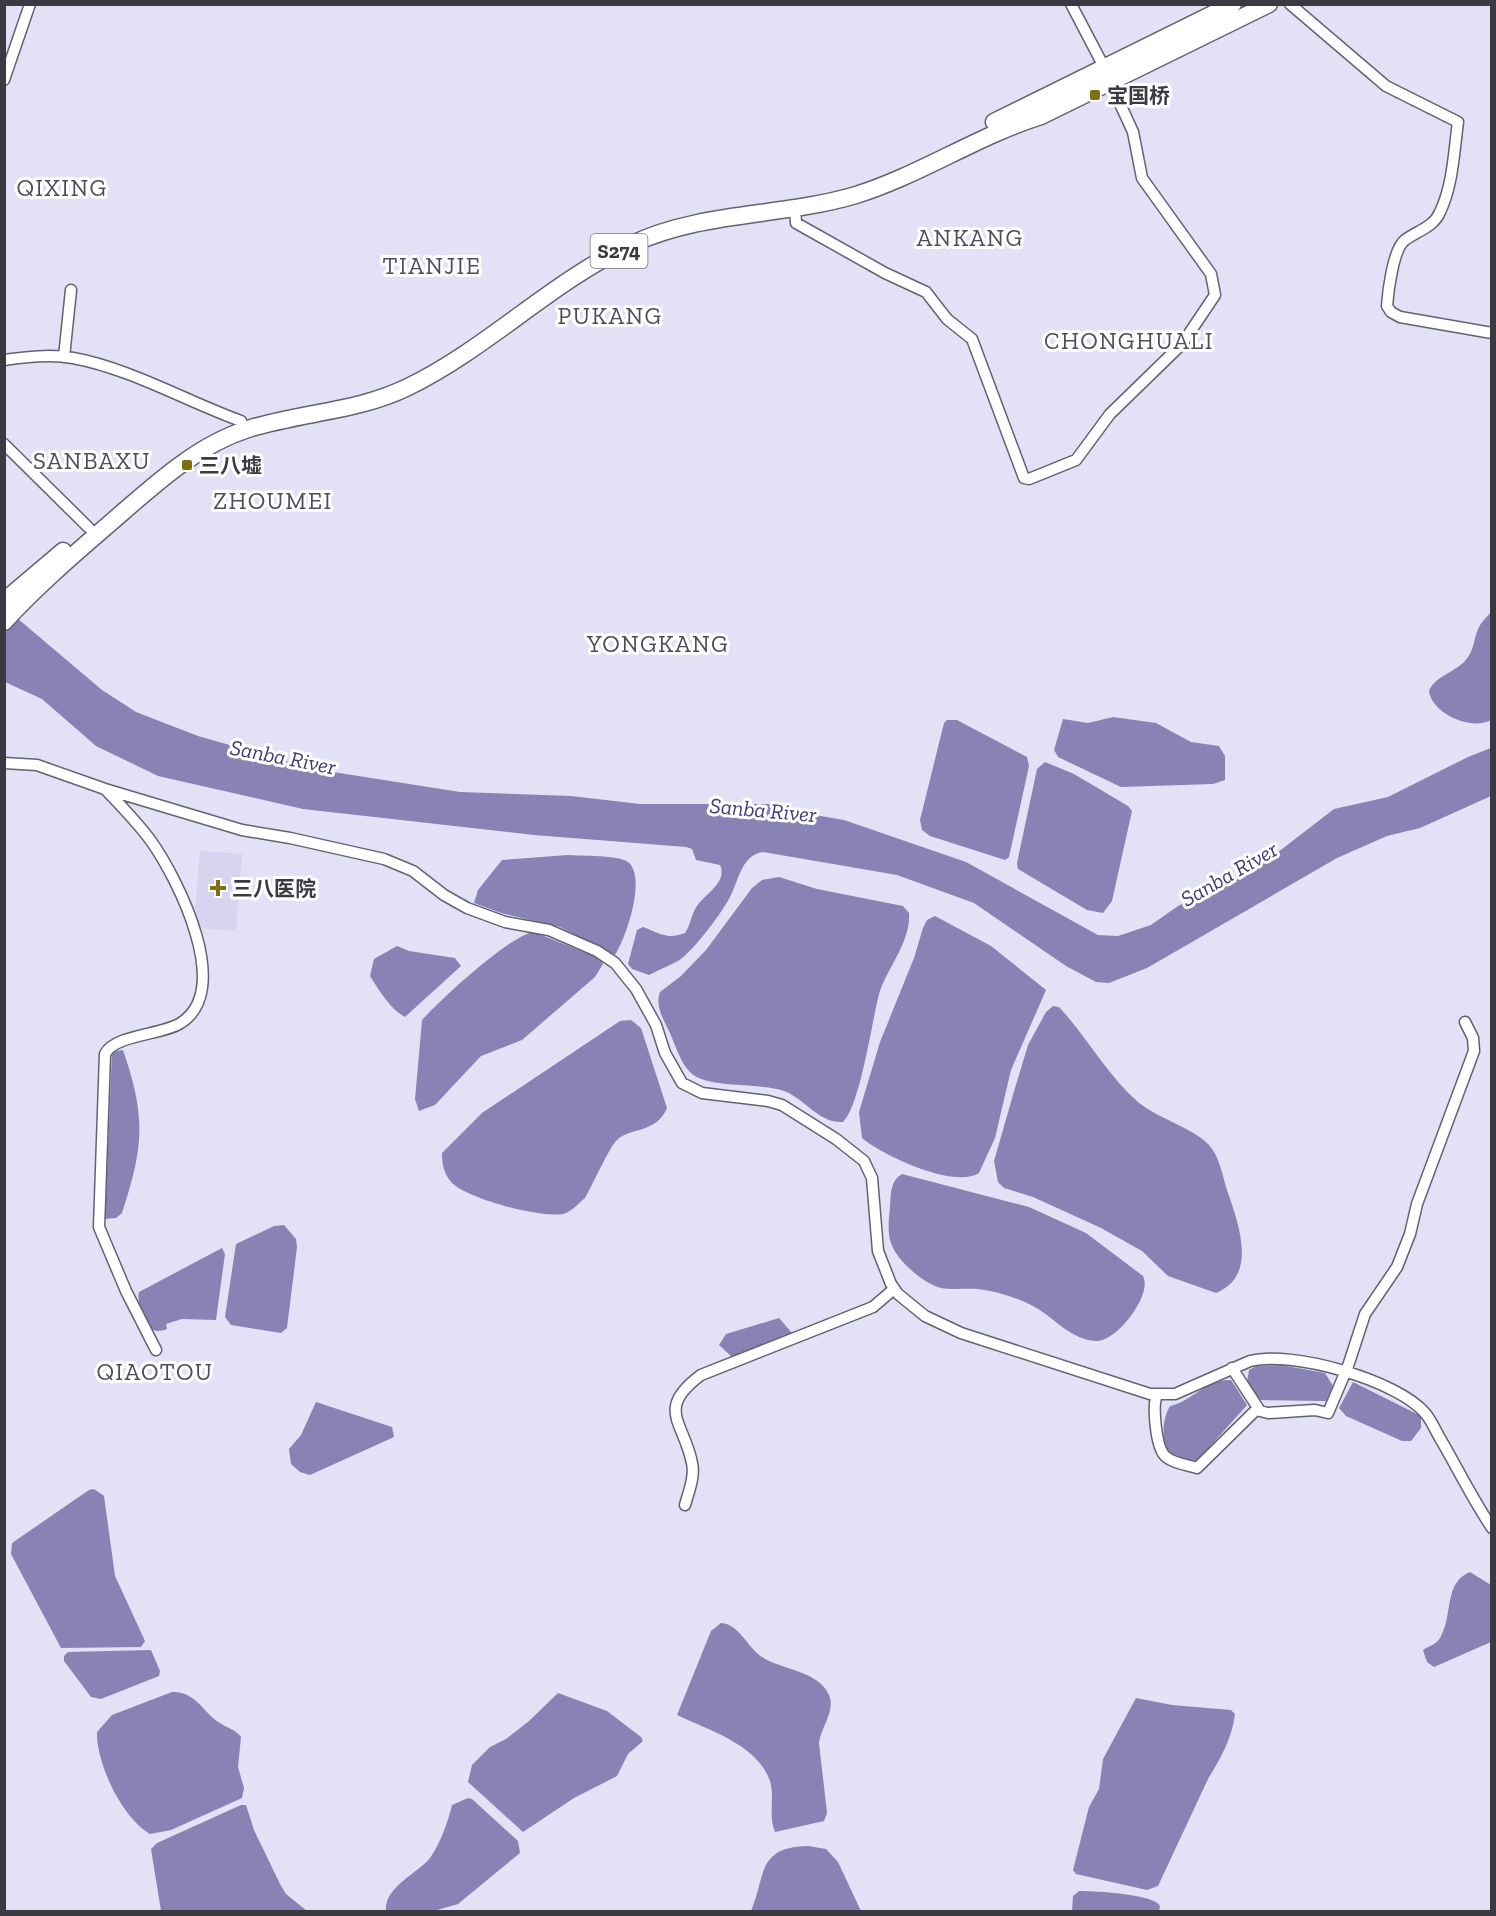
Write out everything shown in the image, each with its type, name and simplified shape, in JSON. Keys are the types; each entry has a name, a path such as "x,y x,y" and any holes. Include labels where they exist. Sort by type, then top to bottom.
{"main road":[{"name":"S274","path":"14,598 197,454 225,438 275,422 358,406 404,389 470,353 596,264 658,233 715,218 836,200 886,184 1006,127 1041,116 1107,75 1233,4"},
{"name":"S274","path":"4,622 14,598 89,528 175,458 215,433 241,422 355,397 408,376 464,345 591,256 654,224 713,209 814,195 855,185 906,165 1269,4"}],"street":[{"path":"4,80 30,4"},
{"path":"795,207 796,223 885,273 926,292 947,319 972,339 1024,478 1029,479 1076,460 1110,414 1182,344 1215,295 1211,274 1142,178 1133,132 1071,4"},
{"path":"1290,4 1386,86 1458,122 1448,192 1440,213 1431,223 1404,241 1398,249 1387,306 1391,312 1400,317 1491,333"},
{"path":"64,357 71,290"},
{"path":"4,360 74,358 137,378 241,422"},
{"path":"4,444 89,528"},
{"path":"4,763 37,765 105,789 242,830 290,838 394,862 420,876 444,895 467,908 505,922 549,930 606,956 626,975 640,997 656,1025 669,1059 682,1083 702,1093 768,1101 782,1105 836,1138 864,1161 871,1173 874,1192 878,1251 894,1289 925,1316 961,1333 1157,1395 1175,1394 1256,1359 1287,1357 1346,1372 1397,1393 1426,1414 1491,1528"},
{"path":"105,789 150,840 169,869 189,914 203,970 204,987 200,1001 186,1019 170,1028 114,1044 105,1054 99,1227 126,1291 156,1350"},
{"path":"1232,1368 1257,1409 1268,1413 1315,1410 1328,1413 1346,1372 1365,1314 1397,1267 1406,1245 1417,1204 1472,1057 1473,1038 1465,1022"},
{"path":"685,1505 691,1482 692,1463 676,1421 675,1408 686,1388 701,1376 873,1307 894,1289"},
{"path":"1157,1395 1154,1413 1162,1452 1171,1460 1197,1468 1257,1409"}],"shaded area":[{"name":"三八医院","path":"200,851 242,854 236,931 201,928 194,921"}],"water":[{"name":"Sanba River","path":"4,607 102,690 136,712 198,736 314,769 460,792 571,796 640,804 786,804 803,813 844,820 966,862 1098,935 1118,936 1151,925 1178,906 1273,856 1334,809 1388,797 1491,748 1491,796 1420,828 1387,836 1337,858 1147,968 1109,983 1096,982 1066,966 974,903 897,875 763,852 756,854 746,863 727,902 692,949 678,961 649,975 632,969 628,964 637,930 643,927 668,936 685,933 693,912 721,877 720,865 696,860 692,849 686,847 534,835 303,809 158,776 96,746 42,699 5,682"},
{"path":"1491,612 1491,720 1483,723 1464,722 1437,707 1429,691 1435,682 1465,661 1471,653 1479,627"},
{"path":"1113,717 1156,723 1191,742 1219,746 1225,756 1225,780 1213,784 1121,787 1058,757 1054,750 1063,719 1088,723"},
{"path":"947,720 957,720 1027,757 1029,766 1009,857 1005,860 930,836 922,830 920,820 944,723"},
{"path":"1045,762 1074,774 1128,806 1132,811 1112,901 1103,913 1087,910 1018,869 1017,863 1037,769"},
{"path":"568,855 617,858 628,862 633,870 636,880 633,908 615,955 560,927 501,913 474,903 478,890 502,860"},
{"path":"779,877 817,889 903,906 909,913 909,924 902,945 879,994 855,1099 843,1122 827,1119 784,1091 719,1083 697,1077 683,1063 659,1007 660,992 681,976 706,950 752,888 762,880"},
{"path":"935,916 991,946 1046,990 1011,1070 995,1138 979,1173 968,1177 937,1174 919,1168 886,1153 862,1138 859,1112 880,1042 914,958 923,928 927,920"},
{"path":"534,932 601,959 603,964 595,977 522,1040 481,1056 435,1105 419,1111 415,1099 422,1020 459,984 493,956 509,944"},
{"path":"397,946 409,951 455,958 461,966 405,1017 390,1004 370,976 374,959"},
{"path":"1053,1006 1059,1007 1107,1068 1138,1102 1155,1114 1202,1139 1215,1154 1235,1215 1242,1246 1238,1273 1230,1285 1216,1293 1168,1276 1142,1251 1101,1228 1033,1197 1004,1188 998,1182 994,1161 1028,1045 1046,1012"},
{"path":"631,1020 641,1028 667,1108 662,1116 650,1126 617,1140 585,1198 563,1214 538,1213 488,1201 452,1183 444,1169 442,1153 482,1113 620,1021"},
{"path":"123,1050 139,1113 138,1150 122,1213 116,1218 105,1219 112,1052"},
{"path":"902,1174 1029,1207 1086,1233 1143,1276 1145,1284 1143,1294 1132,1315 1124,1325 1106,1339 1088,1340 1071,1333 1039,1310 1012,1297 978,1289 941,1288 927,1282 905,1264 894,1250 890,1239 892,1188 895,1180"},
{"path":"284,1225 296,1239 297,1247 287,1328 281,1333 231,1325 225,1317 236,1244 274,1226"},
{"path":"222,1248 225,1254 216,1320 182,1319 166,1324 167,1329 158,1331 149,1326 142,1315 139,1292"},
{"path":"779,1318 792,1333 733,1358 719,1345 726,1334"},
{"path":"1281,1365 1325,1373 1333,1386 1326,1401 1259,1400 1247,1382 1249,1370 1256,1366"},
{"path":"1223,1380 1231,1380 1247,1405 1197,1461 1172,1457 1164,1439 1165,1418 1170,1406 1186,1400 1207,1386"},
{"path":"1353,1382 1421,1416 1421,1428 1411,1441 1402,1441 1346,1416 1339,1408"},
{"path":"316,1402 392,1427 394,1437 310,1475 300,1472 291,1464 289,1449 301,1435"},
{"path":"94,1489 104,1496 115,1576 145,1641 141,1647 61,1648 11,1554 12,1543 89,1490"},
{"path":"1470,1572 1491,1585 1491,1642 1434,1667 1427,1662 1423,1650 1439,1639 1445,1627 1456,1583"},
{"path":"721,1623 733,1627 762,1657 809,1676 824,1687 829,1695 831,1707 819,1743 827,1813 824,1821 775,1832 772,1820 770,1781 764,1768 754,1757 730,1740 677,1715 711,1631"},
{"path":"151,1650 160,1671 159,1676 101,1699 91,1697 64,1661 64,1656 68,1652"},
{"path":"172,1692 187,1695 214,1719 239,1734 241,1737 238,1767 244,1788 242,1798 171,1830 150,1834 130,1816 113,1789 101,1759 97,1732 112,1715"},
{"path":"558,1693 607,1711 643,1741 628,1754 617,1776 574,1798 523,1832 468,1782 472,1765 490,1747 506,1739 529,1721"},
{"path":"1136,1698 1172,1705 1231,1710 1235,1714 1225,1748 1158,1886 1147,1890 1076,1874 1073,1870 1089,1807 1099,1789 1103,1759"},
{"path":"468,1798 472,1799 518,1841 520,1853 458,1904 434,1911 386,1911 390,1895 434,1852 452,1805"},
{"path":"241,1805 246,1805 254,1830 286,1894 307,1911 161,1911 151,1849 157,1843"},
{"path":"808,1846 826,1849 838,1862 861,1911 751,1911 762,1875 772,1858 792,1848"},
{"path":"1079,1891 1136,1896 1156,1902 1160,1906 1159,1911 1072,1911 1073,1896"}],"place":[{"name":"宝国桥","path":"1095,95"},
{"name":"三八墟","path":"187,465"},
{"name":"三八医院","path":"218,888"}],"district":[{"name":"QIXING","path":"62,187"},
{"name":"ANKANG","path":"970,237"},
{"name":"TIANJIE","path":"432,265"},
{"name":"PUKANG","path":"610,315"},
{"name":"CHONGHUALI","path":"1129,340"},
{"name":"SANBAXU","path":"92,460"},
{"name":"ZHOUMEI","path":"273,500"},
{"name":"YONGKANG","path":"658,643"},
{"name":"QIAOTOU","path":"155,1371"}]}
